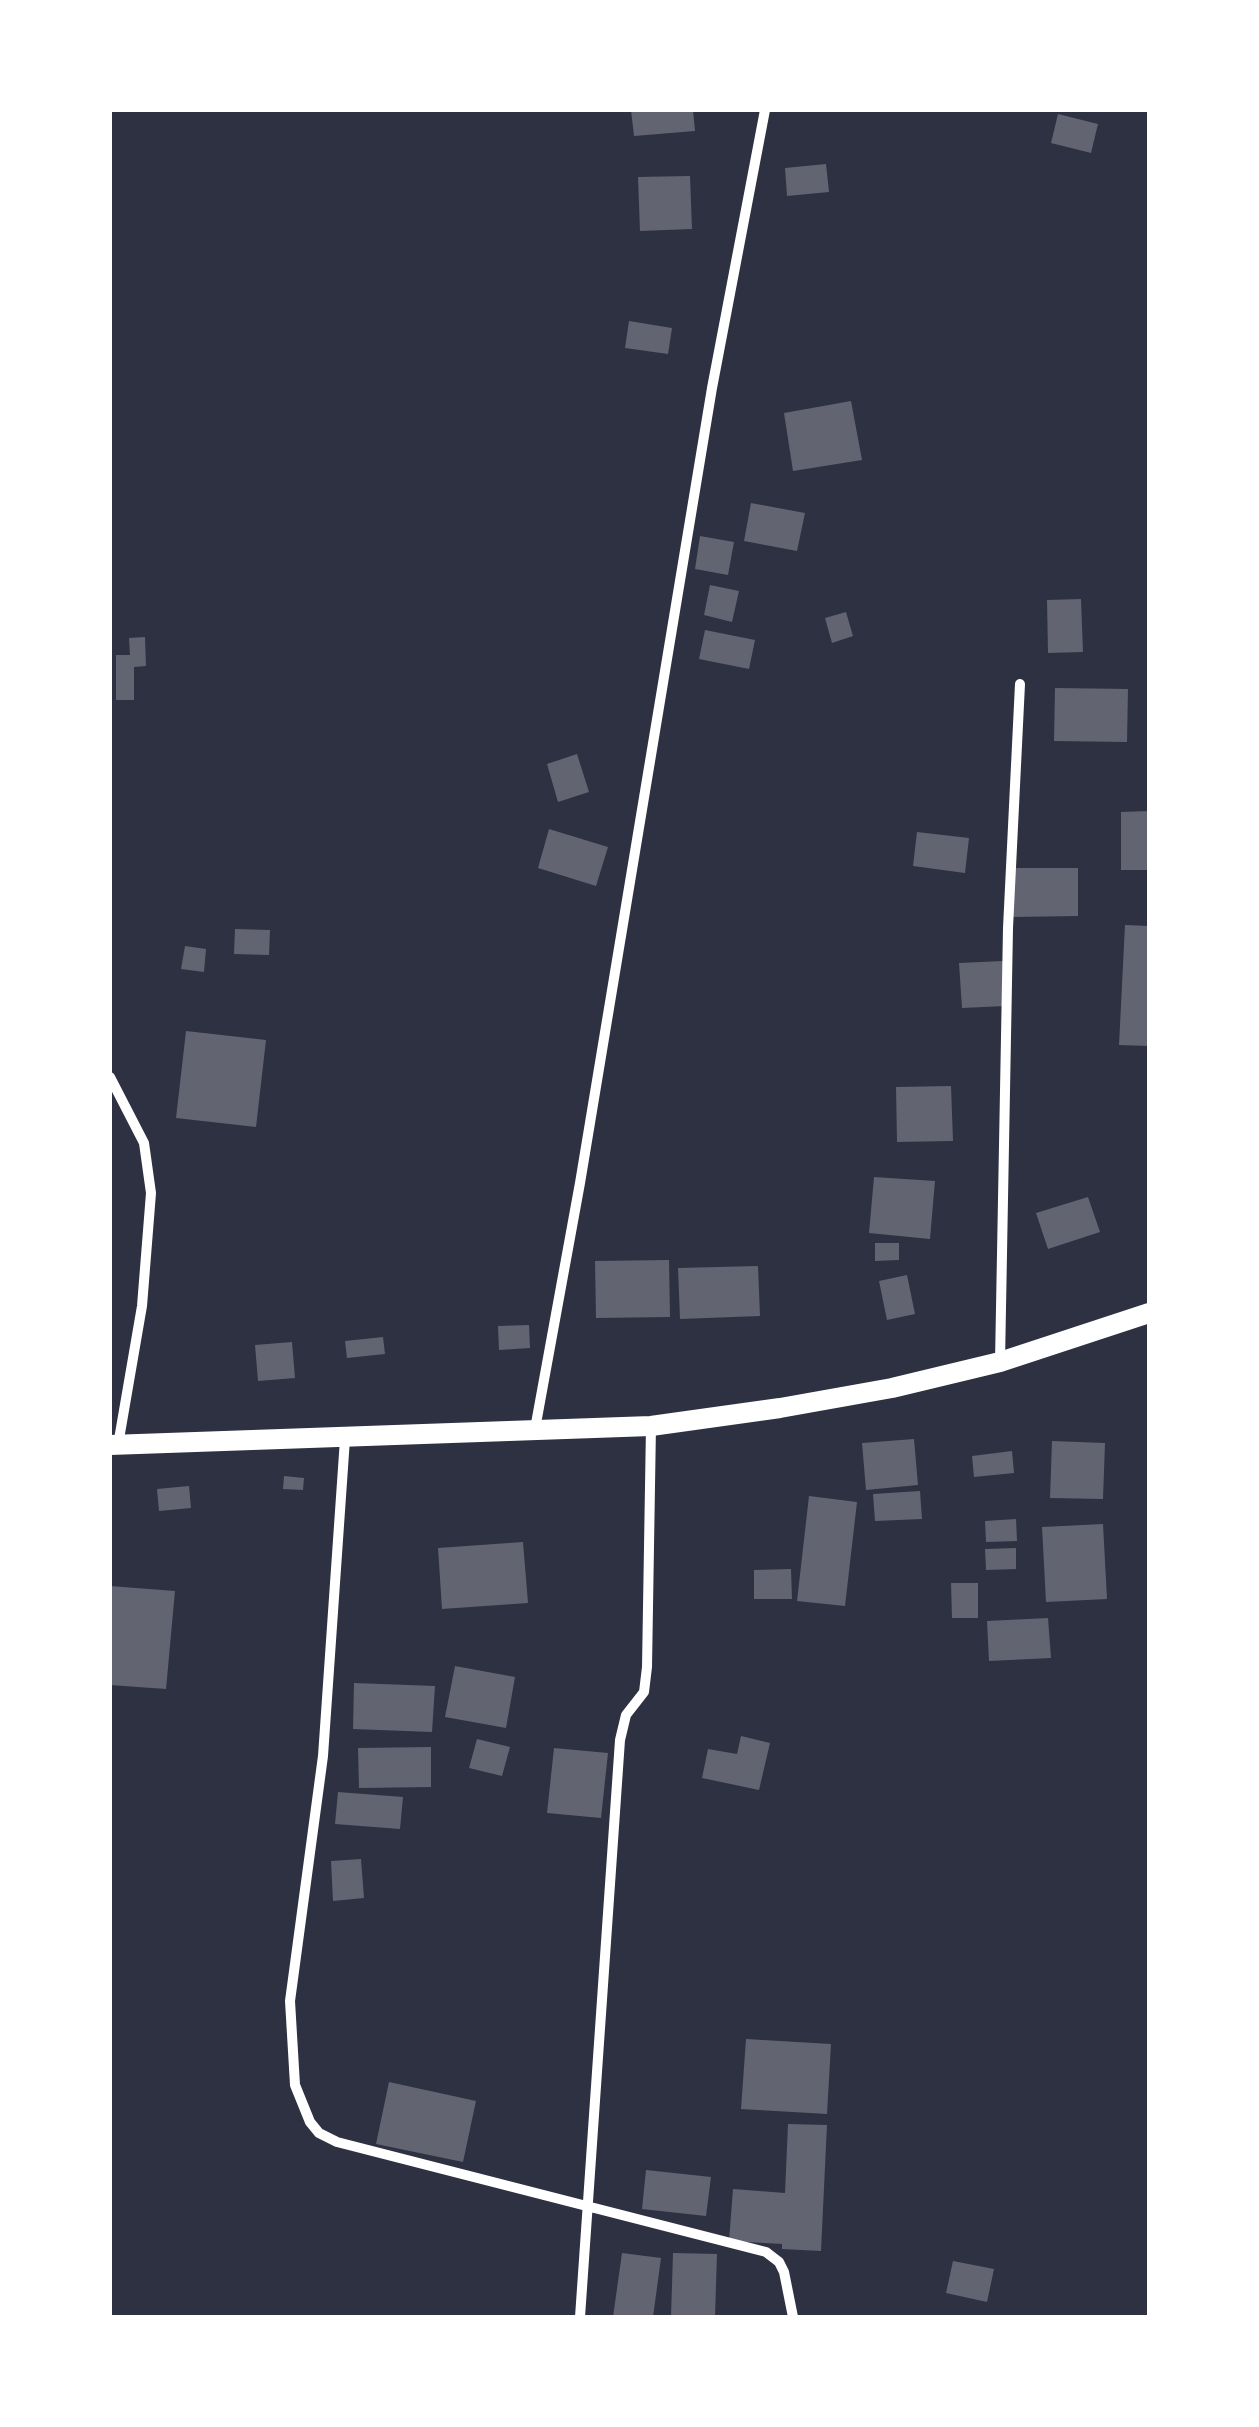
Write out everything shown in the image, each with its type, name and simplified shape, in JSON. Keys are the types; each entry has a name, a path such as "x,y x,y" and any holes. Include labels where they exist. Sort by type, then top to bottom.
{"main road":[{"path":"114,1445 650,1426 873,1392 1000,1362 1149,1313"}],"street":[{"path":"534,1431 580,1183 712,388 765,110"},
{"path":"1000,1362 1008,909 1020,684"},
{"path":"110,1078 144,1143 151,1193 142,1306 114,1445"},
{"path":"580,2317 621,1732 626,1715 644,1692 647,1668 650,1426"},
{"path":"344,1439 323,1756 290,2001 295,2085 310,2122 319,2133 337,2142 766,2252 780,2262 797,2316"}],"building":[{"path":"631,110 693,110 695,131 634,136"},
{"path":"1058,114 1098,124 1091,153 1051,143"},
{"path":"826,164 829,192 787,196 785,168"},
{"path":"690,176 692,229 640,231 638,177"},
{"path":"629,321 672,328 668,354 625,348"},
{"path":"851,401 862,460 793,471 784,413"},
{"path":"751,503 805,513 797,551 744,541"},
{"path":"700,536 734,542 728,575 695,569"},
{"path":"710,585 739,591 732,622 704,615"},
{"path":"1081,599 1083,652 1048,653 1047,600"},
{"path":"846,612 853,636 832,643 825,618"},
{"path":"705,630 755,640 749,669 699,659"},
{"path":"145,637 146,666 134,667 134,700 116,700 116,655 130,655 129,638"},
{"path":"1055,688 1128,689 1127,742 1054,741"},
{"path":"577,754 589,792 558,802 547,764"},
{"path":"1149,811 1149,870 1121,870 1121,812"},
{"path":"549,829 608,847 596,886 538,868"},
{"path":"917,832 969,838 965,873 913,866"},
{"path":"1012,868 1078,868 1078,916 1013,917"},
{"path":"1125,925 1149,926 1149,1046 1119,1045"},
{"path":"235,929 270,930 269,955 234,954"},
{"path":"185,946 206,949 204,972 181,969"},
{"path":"1003,961 1005,1006 962,1008 959,963"},
{"path":"186,1031 266,1040 256,1127 176,1118"},
{"path":"951,1086 953,1141 897,1142 896,1087"},
{"path":"874,1177 935,1181 930,1239 869,1233"},
{"path":"1088,1197 1100,1232 1048,1249 1036,1213"},
{"path":"875,1243 899,1243 899,1260 875,1261"},
{"path":"669,1260 670,1317 596,1318 595,1261"},
{"path":"758,1266 760,1316 680,1319 678,1268"},
{"path":"907,1275 915,1314 887,1320 879,1281"},
{"path":"529,1325 530,1348 499,1350 498,1326"},
{"path":"383,1337 385,1354 347,1358 345,1341"},
{"path":"292,1342 295,1378 258,1381 255,1345"},
{"path":"914,1439 918,1485 866,1490 862,1443"},
{"path":"1052,1441 1105,1443 1103,1499 1050,1498"},
{"path":"1012,1451 1014,1473 974,1477 972,1456"},
{"path":"284,1476 304,1478 303,1490 283,1489"},
{"path":"189,1486 191,1508 159,1511 157,1489"},
{"path":"920,1491 922,1519 875,1521 873,1494"},
{"path":"809,1496 857,1502 845,1606 797,1601"},
{"path":"1016,1519 1017,1541 986,1542 985,1521"},
{"path":"1103,1524 1107,1599 1046,1602 1042,1527"},
{"path":"523,1542 528,1603 442,1609 438,1548"},
{"path":"1016,1548 1016,1569 986,1570 985,1549"},
{"path":"791,1569 792,1599 754,1599 754,1570"},
{"path":"951,1583 978,1583 978,1618 952,1618"},
{"path":"110,1586 175,1591 166,1689 110,1685"},
{"path":"1048,1618 1051,1658 989,1661 987,1621"},
{"path":"455,1666 515,1677 506,1728 445,1717"},
{"path":"354,1683 435,1686 432,1732 353,1729"},
{"path":"741,1736 770,1743 759,1790 702,1778 708,1749 737,1754"},
{"path":"477,1739 510,1747 502,1776 469,1768"},
{"path":"431,1747 431,1787 359,1788 358,1748"},
{"path":"554,1748 608,1753 601,1818 547,1813"},
{"path":"338,1792 403,1797 400,1829 335,1824"},
{"path":"361,1859 364,1898 333,1901 331,1861"},
{"path":"746,2039 831,2044 827,2114 741,2109"},
{"path":"389,2082 476,2101 463,2162 376,2144"},
{"path":"788,2124 827,2125 821,2251 729,2241 733,2189 785,2193"},
{"path":"646,2170 711,2177 706,2216 642,2209"},
{"path":"622,2253 661,2258 653,2317 613,2317"},
{"path":"673,2253 717,2254 715,2317 671,2317"},
{"path":"953,2261 994,2269 987,2302 946,2293"}]}
